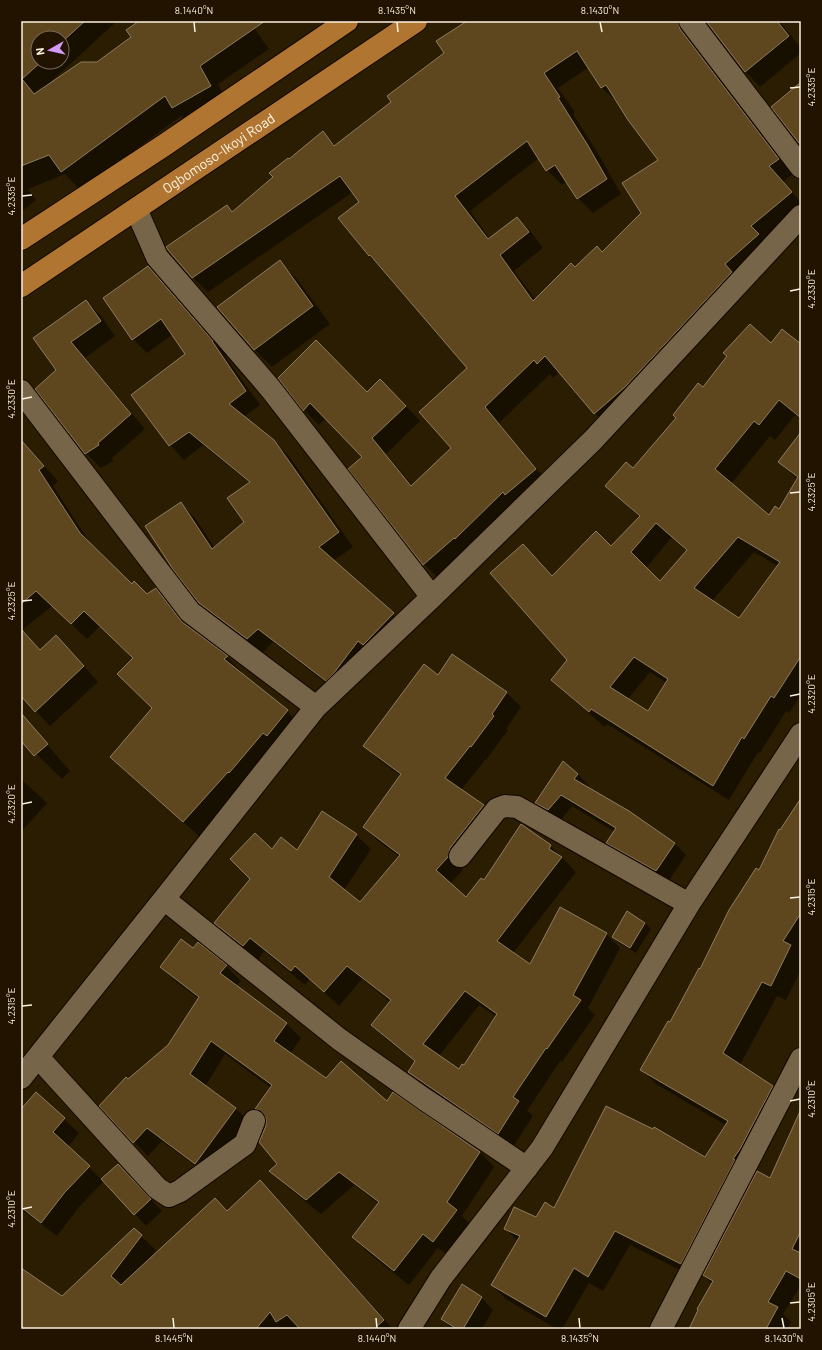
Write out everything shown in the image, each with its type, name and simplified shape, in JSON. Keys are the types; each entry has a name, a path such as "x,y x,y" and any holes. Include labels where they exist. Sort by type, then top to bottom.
{"main road":[{"path":"21,239 163,146 347,21"},
{"name":"Ogbomoso-Ikoyi Road","path":"21,286 416,21"}],"street":[{"path":"690,21 801,167"},
{"path":"136,209 157,257 270,388 432,597"},
{"path":"21,1078 316,707 432,597 593,440 801,216"},
{"path":"21,391 190,612 316,707"},
{"path":"409,1329 442,1278 542,1148 689,904 800,739"},
{"path":"460,856 497,809 506,806 518,807 689,904"},
{"path":"164,899 339,1039 424,1099 527,1168"},
{"path":"38,1057 157,1188 168,1196 180,1191 245,1144 254,1121"},
{"path":"661,1329 801,1059"}],"building":[{"path":"21,21 85,21 70,35 70,30 30,30 30,70 32,70 22,79 34,94 81,62 97,62 131,37 126,30 139,21 265,21 200,66 211,86 172,108 165,96 61,172 49,155 21,166"},
{"path":"467,21 678,21 680,29 779,159 769,166 792,192 751,226 759,234 725,264 732,272 625,387 594,414 545,356 537,364 534,360 485,407 536,469 505,495 503,492 455,539 454,538 423,565 348,469 362,457 310,403 303,411 278,378 316,340 367,392 380,379 406,406 372,438 411,486 451,448 419,412 467,368 370,255 369,256 338,218 359,202 340,176 192,278 166,247 227,205 232,212 273,177 269,173 288,158 289,159 323,131 334,146 391,102 387,96 444,53 436,41","holes":["577,51 601,88 606,85 628,120 658,160 622,183 641,213 602,252 597,246 575,267 571,263 533,301 500,255 529,232 517,217 488,239 455,196 527,141 546,171 555,165 577,199 607,179 558,98 560,97 544,73"]},
{"path":"706,21 777,21 789,36 745,72"},
{"path":"801,82 801,142 799,143 771,107"},
{"path":"280,260 313,306 254,350 217,307"},
{"path":"148,266 213,341 246,391 229,404 274,440 339,532 319,547 394,613 363,645 358,641 334,673 326,681 258,629 247,639 199,603 174,571 145,526 181,502 212,549 244,522 227,498 250,482 189,432 169,446 131,395 185,354 161,319 132,340 103,298"},
{"path":"86,300 101,321 71,342 131,414 98,443 99,445 85,454 35,389 56,370 33,338"},
{"path":"750,324 771,343 782,329 801,344 801,418 779,400 759,425 754,421 715,469 769,515 775,506 779,509 798,477 778,462 801,432 801,656 774,698 771,696 744,739 742,737 713,786 591,709 589,712 551,680 567,660 490,573 523,544 552,576 596,531 611,546 640,516 605,486 626,462 633,468 676,418 673,415 698,383 703,387 727,356 723,353","holes":["656,523 687,550 660,581 631,552","738,537 780,562 739,618 694,588","634,657 668,679 648,711 610,687"]},
{"path":"21,440 44,466 39,470 80,533 132,584 134,581 147,594 156,588 182,622 228,656 224,659 288,710 267,736 263,733 229,773 228,772 183,822 110,757 152,708 117,674 133,658 84,611 71,624 36,591 21,604"},
{"path":"21,629 40,650 56,635 84,666 35,712 21,696"},
{"path":"452,654 507,692 492,714 494,716 445,778 484,805 450,848 448,857 436,870 466,897 481,878 484,880 521,824 551,845 549,849 562,857 497,941 530,964 560,907 607,933 573,995 581,1000 513,1097 519,1101 498,1134 408,1072 415,1061 371,1025 391,1000 347,966 324,992 295,966 291,971 250,938 243,946 214,923 250,879 230,859 255,833 272,849 281,837 297,850 322,811 357,834 329,877 360,902 400,855 363,827 401,774 363,746 424,664 438,675","holes":["465,991 497,1014 464,1065 462,1064 459,1069 423,1044"]},
{"path":"21,713 48,744 34,756 21,741"},
{"path":"563,761 578,774 574,779 629,811 675,843 656,871 606,843 616,828 561,795 548,810 535,803"},
{"path":"801,798 801,913 783,941 791,945 771,986 762,982 723,1053 773,1086 740,1149 733,1159 735,1160 681,1264 615,1231 588,1277 574,1268 546,1317 491,1285 520,1236 504,1229 514,1207 536,1217 545,1202 554,1208 606,1106 653,1129 654,1127 705,1157 728,1121 640,1070 668,1021 670,1022 699,968 700,969 729,910 756,868 759,870 779,829 780,830"},
{"path":"627,911 645,923 630,948 612,937"},
{"path":"181,939 193,948 198,942 227,965 220,973 287,1023 274,1041 326,1078 341,1061 387,1101 393,1092 480,1152 447,1202 457,1210 433,1242 423,1234 394,1271 352,1237 379,1202 339,1172 306,1200 269,1171 277,1164 259,1142 266,1126 266,1119 263,1113 255,1109 272,1085 211,1041 190,1074 236,1108 195,1164 147,1128 133,1143 99,1106 126,1077 128,1079 168,1045 199,997 160,967"},
{"path":"36,1092 65,1118 53,1132 90,1166 65,1192 41,1223 21,1207 21,1109"},
{"path":"801,1109 801,1231 792,1249 801,1253 801,1279 786,1271 768,1302 778,1307 766,1329 689,1329 698,1310 697,1309 713,1281 703,1275 757,1171 770,1178"},
{"path":"118,1164 151,1199 134,1215 101,1179"},
{"path":"260,1180 384,1320 374,1329 300,1329 287,1315 276,1322 270,1312 256,1329 21,1329 21,1268 62,1296 134,1228 142,1235 111,1276 121,1285 215,1198 227,1211"},
{"path":"462,1284 482,1297 463,1329 457,1329 441,1319"}]}
